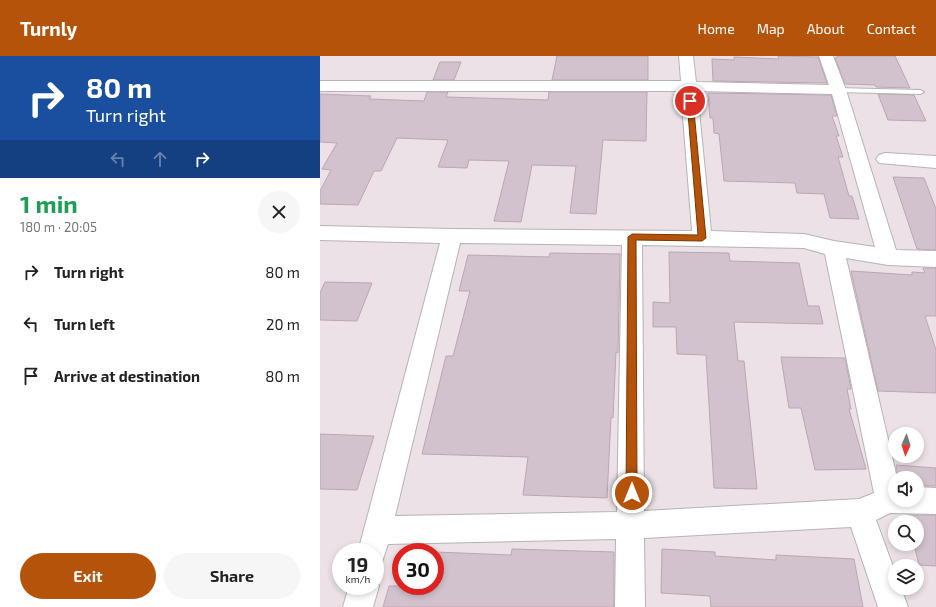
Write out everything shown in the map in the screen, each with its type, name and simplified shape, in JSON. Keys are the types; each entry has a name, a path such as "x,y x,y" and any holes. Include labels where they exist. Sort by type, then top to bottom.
{"street":[{"path":"686,56 702,238"},
{"path":"826,56 838,90 888,257"},
{"path":"320,86 688,86 838,90"},
{"path":"885,159 936,162"},
{"path":"320,233 452,236 702,238 804,241 834,249 888,257 936,259"},
{"path":"452,236 375,541 860,513 888,502"},
{"path":"630,607 632,525 632,237"},
{"path":"834,249 888,475"},
{"path":"924,501 936,502"},
{"path":"860,513 892,607"},
{"path":"358,607 361,595"}],"lane":[{"path":"838,90 920,92"}],"building":[{"path":"557,56 648,56 648,80 552,80"},
{"path":"778,56 818,57 827,83 713,81 712,59 734,60 734,57 779,59"},
{"path":"837,56 895,56 910,88 845,84 835,58 837,58"},
{"path":"440,62 461,62 454,80 433,80"},
{"path":"427,92 448,92 446,97 548,100 549,92 647,92 646,141 603,140 596,214 570,213 576,166 532,165 521,222 494,221 509,161 469,160 467,168 438,167 448,140 397,138 381,171 374,171 358,205 320,204 320,191 331,170 322,169 337,143 320,142 320,94 371,96 369,99 424,101"},
{"path":"708,93 831,95 837,116 832,116 839,136 836,136 843,157 838,157 849,196 852,196 859,219 830,218 824,194 797,193 795,183 724,181 719,134 714,133 713,118 710,118"},
{"path":"878,94 914,95 926,121 888,120"},
{"path":"893,177 924,178 936,209 936,250 917,249"},
{"path":"669,252 729,253 730,261 799,263 808,306 819,306 823,324 734,322 738,361 744,361 757,489 714,488 706,355 677,354 676,327 653,327 653,302 670,303"},
{"path":"550,253 620,254 618,353 616,352 607,498 523,495 528,457 422,454 446,356 453,356 470,291 459,291 468,255 549,257"},
{"path":"923,268 936,268 936,316 925,316 936,350 936,393 878,391 851,271 912,275 912,272 925,273"},
{"path":"325,282 372,283 357,321 320,320 320,293"},
{"path":"781,357 845,358 851,389 847,389 851,409 849,409 866,469 815,470 801,408 789,408"},
{"path":"320,434 374,436 357,490 320,489"},
{"path":"896,465 936,468 936,486 924,486 924,471 897,471"},
{"path":"924,515 936,515 936,566 924,565 924,559 918,559 916,551 924,551"},
{"path":"512,549 614,552 614,607 383,607 389,586 392,586 392,595 444,595 444,552 511,555"},
{"path":"662,549 715,552 715,556 776,560 776,555 854,559 863,607 711,607 710,596 661,593"}],"route":[{"path":"632,493 632,237 702,238 690,101"}]}
